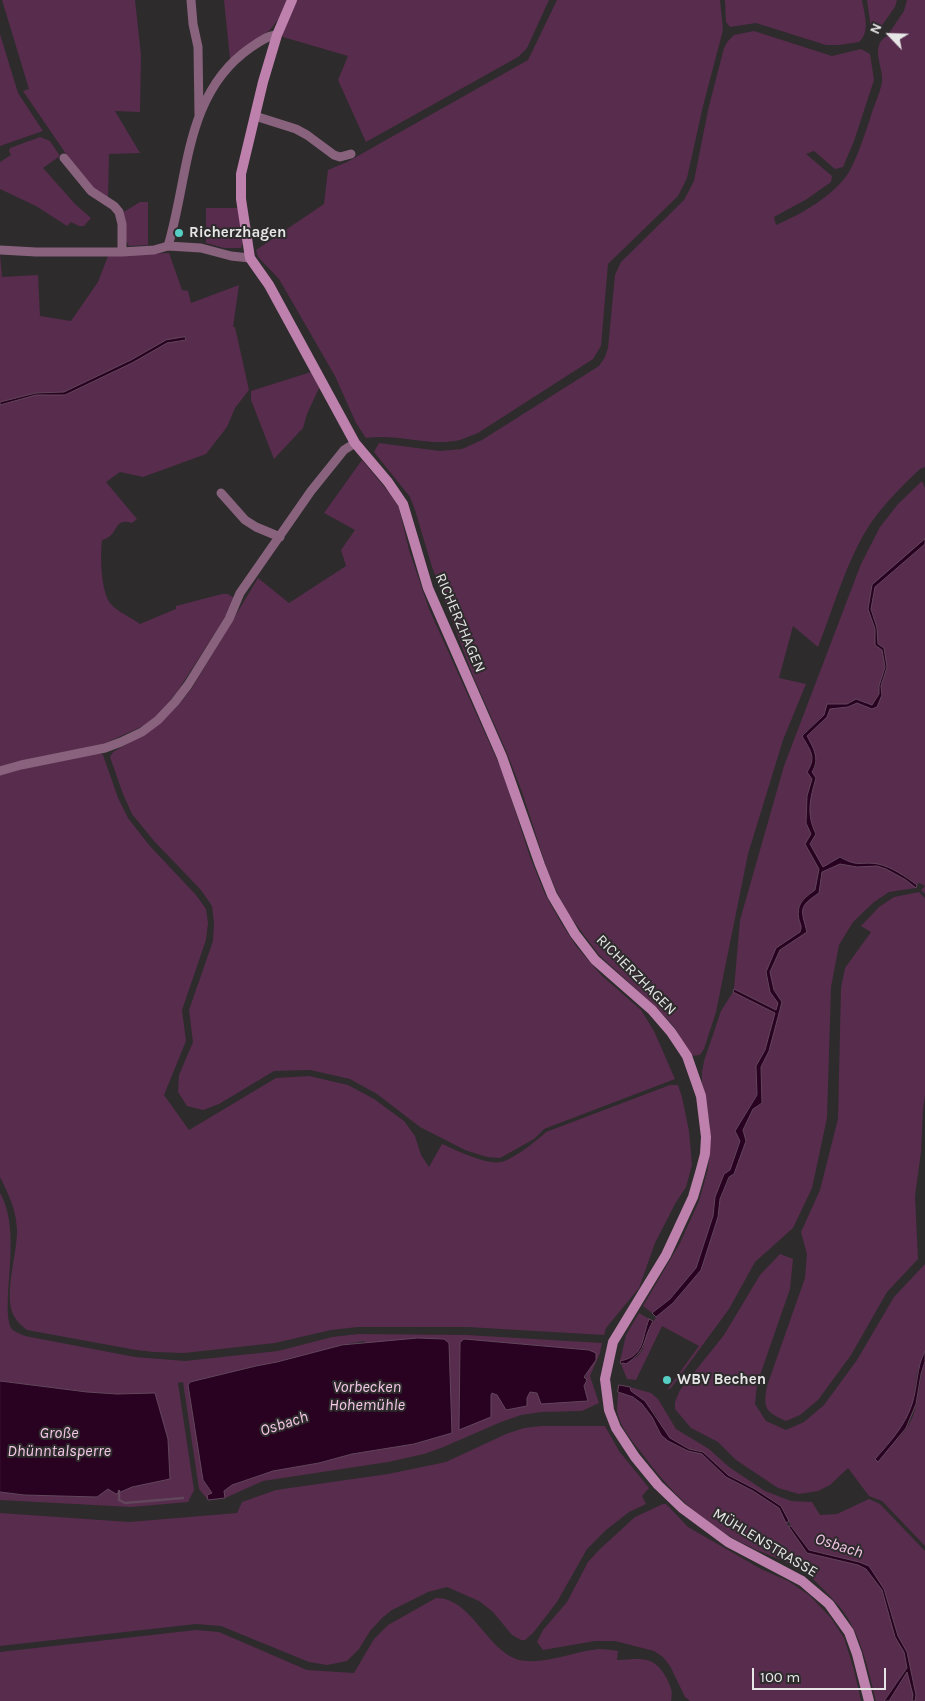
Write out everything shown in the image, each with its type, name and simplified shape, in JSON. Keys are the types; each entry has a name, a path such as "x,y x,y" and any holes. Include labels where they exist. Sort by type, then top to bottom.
{"street":[{"path":"191,0 193,24 198,47 199,118"},
{"name":"RICHERZHAGEN","path":"292,0 277,35 255,116 240,182 250,258 269,285 354,444 388,482 404,504 425,582 502,757 552,894 569,925 592,956 603,968 652,1010 671,1032 687,1056 697,1082 705,1119 706,1137 705,1154 693,1197 666,1255 612,1342 605,1379 609,1410 621,1437 646,1470 672,1499"},
{"path":"168,246 174,226 190,147 199,118 211,90 227,67 238,57 263,40 272,35 277,35"},
{"path":"255,116 296,129 334,155 340,157 351,154"},
{"path":"64,158 91,191 114,206 119,212 122,224 122,252"},
{"path":"0,250 122,252 154,250 168,246 201,248 231,256 250,258"},
{"path":"0,771 105,748 142,732 158,720 188,685 229,619 240,593 321,478 344,450 354,444"},
{"path":"221,493 245,520 280,537"},
{"name":"MÜHLENSTRASSE","path":"672,1499 718,1536 796,1577 822,1597 835,1611 849,1632 857,1654 869,1701"}],"shaded area":[{"path":"2,0 135,0 141,55 140,112 115,111 140,153 109,154 108,199 86,183 23,91 29,89"},
{"path":"224,0 287,0 279,18 270,30 230,59"},
{"path":"296,0 549,0 527,48 518,57 366,142 338,80 348,56 283,37 282,34"},
{"path":"557,0 720,0 723,30 687,178 678,196 608,264 601,346 593,359 478,433 460,440 437,442 389,437 366,438 356,423 335,376 279,279 258,257 256,250 324,204 328,170 347,162 528,60"},
{"path":"725,0 862,0 866,22 865,33 859,42 826,45 756,23 730,27 726,22"},
{"path":"867,0 897,0 895,7 878,31 871,28"},
{"path":"907,0 925,0 925,467 920,469 901,487 873,520 864,534 842,582 818,647 793,626 779,678 806,684 783,740 748,854 716,1012 704,1049 700,1055 691,1056 675,1028 660,1011 599,955 569,915 547,869 522,792 473,676 432,567 410,497 374,452 379,443 440,451 462,449 482,440 599,366 608,348 615,275 621,262 684,200 694,181 708,110 724,48 734,35 754,31 832,56 861,49 870,54 874,80 854,141 843,167 835,169 814,151 806,154 832,176 831,182 807,199 774,217 776,225 806,210 835,189 849,172 858,153 880,91 882,76 878,51 879,45 904,11"},
{"path":"0,34 18,93 43,131 0,146"},
{"path":"40,137 50,141 60,156 43,168 75,204 91,218 84,226 71,222 67,226 36,206 0,189 0,162 11,155 10,148"},
{"path":"140,202 148,202 148,245 129,246 125,239 122,213"},
{"path":"206,208 239,208 243,243 241,248 224,248 206,243"},
{"path":"169,253 182,290 188,291 191,303 239,285 233,327 235,327 249,390 235,408 227,427 206,454 143,477 120,472 106,482 137,519 132,523 121,523 108,538 102,540 101,564 103,582 110,603 140,624 176,609 176,606 222,594 228,594 234,598 226,616 177,692 159,714 143,726 101,745 0,767 0,405 36,395 65,395 132,363 167,343 186,340 166,340 131,360 64,392 36,393 0,402 0,254 2,277 38,275 40,316 71,321 98,282 108,256"},
{"path":"311,372 319,388 303,428 274,459 251,400 251,391"},
{"path":"362,460 391,495 399,508 409,550 429,609 503,773 530,857 545,894 576,946 601,975 641,1010 654,1031 675,1079 544,1129 534,1139 500,1158 487,1157 465,1150 420,1127 377,1094 350,1079 310,1070 274,1071 219,1104 203,1110 187,1106 178,1092 179,1075 193,1042 189,1010 213,941 214,923 212,906 201,890 154,841 132,814 110,757 113,752 157,725 183,699 192,688 258,578 289,603 346,566 341,550 355,530 324,513"},
{"path":"922,481 925,488 925,539 872,585 868,609 875,629 875,645 882,650 885,667 879,686 879,694 872,705 856,699 847,704 827,705 824,715 802,735 810,749 812,758 807,772 812,779 807,796 806,823 811,834 805,844 819,869 815,890 801,902 799,910 800,932 776,948 766,972 770,992 778,1003 776,1010 734,989 740,920 784,766 861,564 880,527 898,504"},
{"path":"925,544 925,886 919,883 917,885 907,877 877,864 852,864 840,857 823,868 810,844 816,834 811,820 810,806 816,778 812,772 816,765 807,736 827,717 830,709 848,707 857,703 872,709 882,695 881,686 887,667 884,648 878,644 877,628 871,609 875,587"},
{"path":"98,752 103,755 118,798 128,818 149,845 196,895 206,909 208,923 206,940 182,1010 186,1041 164,1095 189,1130 276,1078 309,1076 348,1085 374,1099 404,1121 415,1136 421,1155 429,1167 442,1144 479,1159 501,1162 518,1154 546,1132 670,1085 678,1085 689,1131 692,1165 686,1187 655,1243 639,1288 606,1328 604,1335 467,1327 358,1327 331,1330 275,1343 184,1353 136,1350 27,1330 18,1322 11,1308 10,1298 17,1225 12,1204 0,1177 0,774"},
{"path":"840,864 882,867 898,874 916,888 889,892 874,902 853,922 839,945 831,987 827,1118 812,1188 793,1228 755,1262 729,1309 671,1388 667,1390 699,1346 662,1326 636,1380 627,1379 621,1364 623,1362 626,1364 638,1356 643,1349 646,1334 656,1317 673,1303 701,1270 718,1217 720,1199 746,1141 743,1130 753,1109 762,1103 760,1067 769,1051 782,1002 774,990 770,972 780,950 807,932 803,918 804,905 819,893 822,872"},
{"path":"925,886 925,894 921,890"},
{"path":"919,892 925,898 925,1095 921,1152 915,1196 918,1259 887,1292 851,1355 818,1400 800,1415 786,1421 770,1412 765,1399 767,1386 805,1278 807,1254 801,1232 820,1190 838,1119 841,988 845,968 871,932 861,926 879,907 894,897"},
{"path":"733,992 775,1013 765,1050 756,1066 757,1095 735,1131 741,1141 730,1170 715,1197 713,1216 696,1268 670,1299 652,1313 643,1306 680,1243 699,1201 708,1169 710,1126 702,1083 702,1072 721,1011"},
{"path":"0,1193 7,1209 10,1227 8,1316 11,1328 25,1336 135,1357 185,1361 278,1351 332,1337 358,1334 467,1335 602,1343 600,1353 590,1376 599,1403 582,1411 541,1412 521,1415 424,1454 388,1462 263,1481 225,1498 224,1491 232,1485 273,1471 319,1463 352,1454 414,1444 452,1433 364,1341 190,1382 188,1385 203,1480 212,1493 207,1495 208,1500 199,1489 183,1382 178,1383 194,1490 188,1502 131,1507 0,1500 0,1492 24,1495 97,1497 108,1488 116,1494 132,1487 170,1478 168,1439 117,1394 0,1381","holes":["464,1339 589,1350 596,1360 588,1371 584,1384 588,1401 530,1392 527,1398 492,1393 459,1430 460,1343"]},
{"path":"780,1254 793,1259 790,1289 757,1384 755,1404 766,1421 786,1430 804,1422 824,1405 857,1360 894,1297 925,1264 925,1351 917,1373 913,1403 903,1426 875,1459 899,1437 911,1422 925,1361 925,1546 882,1501 869,1496 848,1468 830,1485 818,1491 799,1494 778,1488 736,1460 718,1442 691,1428 675,1409 675,1402 680,1390 724,1335 760,1275"},
{"path":"639,1313 649,1319 641,1346 634,1355 620,1361 626,1335"},
{"path":"630,1387 651,1393 658,1399 676,1429 709,1449 729,1467 765,1491 791,1501 812,1502 820,1515 837,1514 869,1499 880,1504 925,1551 925,1701 915,1701 916,1695 907,1652 898,1636 884,1589 869,1566 809,1550 790,1524 781,1506 755,1489 728,1475 703,1452 689,1449 670,1438 655,1414 631,1391"},
{"path":"618,1392 633,1397 642,1404 652,1417 661,1435 688,1451 702,1454 726,1477 753,1491 779,1508 807,1553 858,1565 866,1569 882,1590 895,1637 904,1652 907,1668 884,1701 876,1701 867,1664 858,1639 847,1616 839,1606 816,1582 801,1570 727,1535 700,1516 676,1494 654,1469 624,1429 617,1411"},
{"path":"541,1426 605,1426 619,1451 649,1488 642,1496 646,1504 629,1512 606,1530 587,1549 557,1602 533,1633 525,1640 512,1635 493,1612 479,1601 447,1587 428,1592 392,1610 370,1631 359,1649 347,1661 327,1665 309,1662 221,1626 196,1624 0,1646 0,1513 129,1522 237,1513 242,1502 276,1490 388,1474 446,1462 506,1434 524,1428"},
{"path":"666,1504 688,1527 761,1569 788,1581 809,1595 831,1618 844,1638 861,1701 690,1701 685,1697 670,1666 663,1657 654,1651 615,1641 595,1641 543,1650 537,1642 543,1630 567,1602 588,1562 635,1517"},
{"path":"436,1598 448,1600 459,1606 496,1645 516,1659 525,1661 546,1660 601,1649 618,1651 617,1660 640,1659 652,1662 657,1665 667,1679 672,1695 671,1701 0,1701 0,1652 196,1630 219,1632 307,1670 354,1673 374,1639 388,1625"},
{"path":"908,1671 913,1695 912,1701 889,1701"}],"water":[{"path":"185,337 186,340 167,343 132,363 65,395 36,395 0,405 0,402 36,393 64,392 131,360 166,340"},
{"path":"925,539 925,544 875,587 871,609 877,628 878,644 884,648 887,667 881,686 882,695 877,707 872,709 857,703 848,707 830,709 827,717 807,736 816,758 812,772 816,778 810,813 816,834 810,844 823,867 840,857 856,863 878,864 904,876 917,885 916,888 906,880 877,866 857,867 840,864 822,872 819,893 804,905 803,909 803,918 807,932 780,950 770,972 774,990 782,1002 769,1051 761,1067 762,1103 753,1109 743,1130 746,1141 734,1174 729,1177 720,1199 718,1217 701,1270 673,1303 656,1317 652,1313 670,1299 696,1268 713,1216 715,1197 724,1174 730,1170 740,1141 735,1131 757,1095 756,1066 765,1050 775,1013 733,992 734,989 776,1010 778,1003 770,992 766,972 776,948 800,932 801,926 798,914 801,902 815,890 819,869 805,844 811,834 806,823 807,796 812,779 807,772 812,758 802,736 824,715 827,704 847,704 856,699 872,705 879,694 879,686 885,667 882,650 875,645 875,629 868,609 872,585"},
{"path":"649,1319 653,1321 641,1350 626,1364 621,1364 620,1361 628,1359 638,1351"},
{"name":"Vorbecken Hohemühle","path":"418,1338 444,1339 449,1343 452,1433 414,1444 352,1454 319,1463 273,1471 232,1485 224,1491 225,1498 208,1500 207,1495 212,1493 203,1480 188,1385 190,1382 342,1345"},
{"path":"464,1339 589,1350 596,1353 596,1360 584,1377 587,1380 584,1386 588,1401 541,1404 537,1393 530,1392 527,1398 527,1406 506,1410 497,1395 492,1393 491,1417 459,1430 460,1343"},
{"path":"925,1351 925,1361 916,1404 906,1428 878,1462 875,1459 896,1433 909,1412 914,1397 920,1364"},
{"name":"Große Dhünntalsperre","path":"0,1381 87,1392 117,1394 155,1393 168,1439 170,1479 132,1487 116,1494 108,1489 97,1497 24,1495 0,1492"},
{"path":"619,1385 630,1387 631,1391 645,1401 670,1438 689,1449 703,1452 728,1475 755,1489 781,1506 789,1521 786,1523 779,1508 753,1491 726,1477 702,1454 688,1451 668,1441 661,1435 652,1417 642,1404 633,1397 618,1392"},
{"path":"791,1526 809,1550 869,1566 884,1589 898,1636 907,1652 916,1695 915,1701 912,1701 913,1695 907,1672 889,1701 884,1701 907,1668 904,1652 895,1637 882,1590 866,1569 858,1565 807,1553 789,1527"}],"waterway":[{"name":"Osbach","path":"119,1491 119,1500 125,1503 183,1498"}],"place":[{"name":"Richerzhagen","path":"179,233"},
{"name":"WBV Bechen","path":"667,1380"}]}
